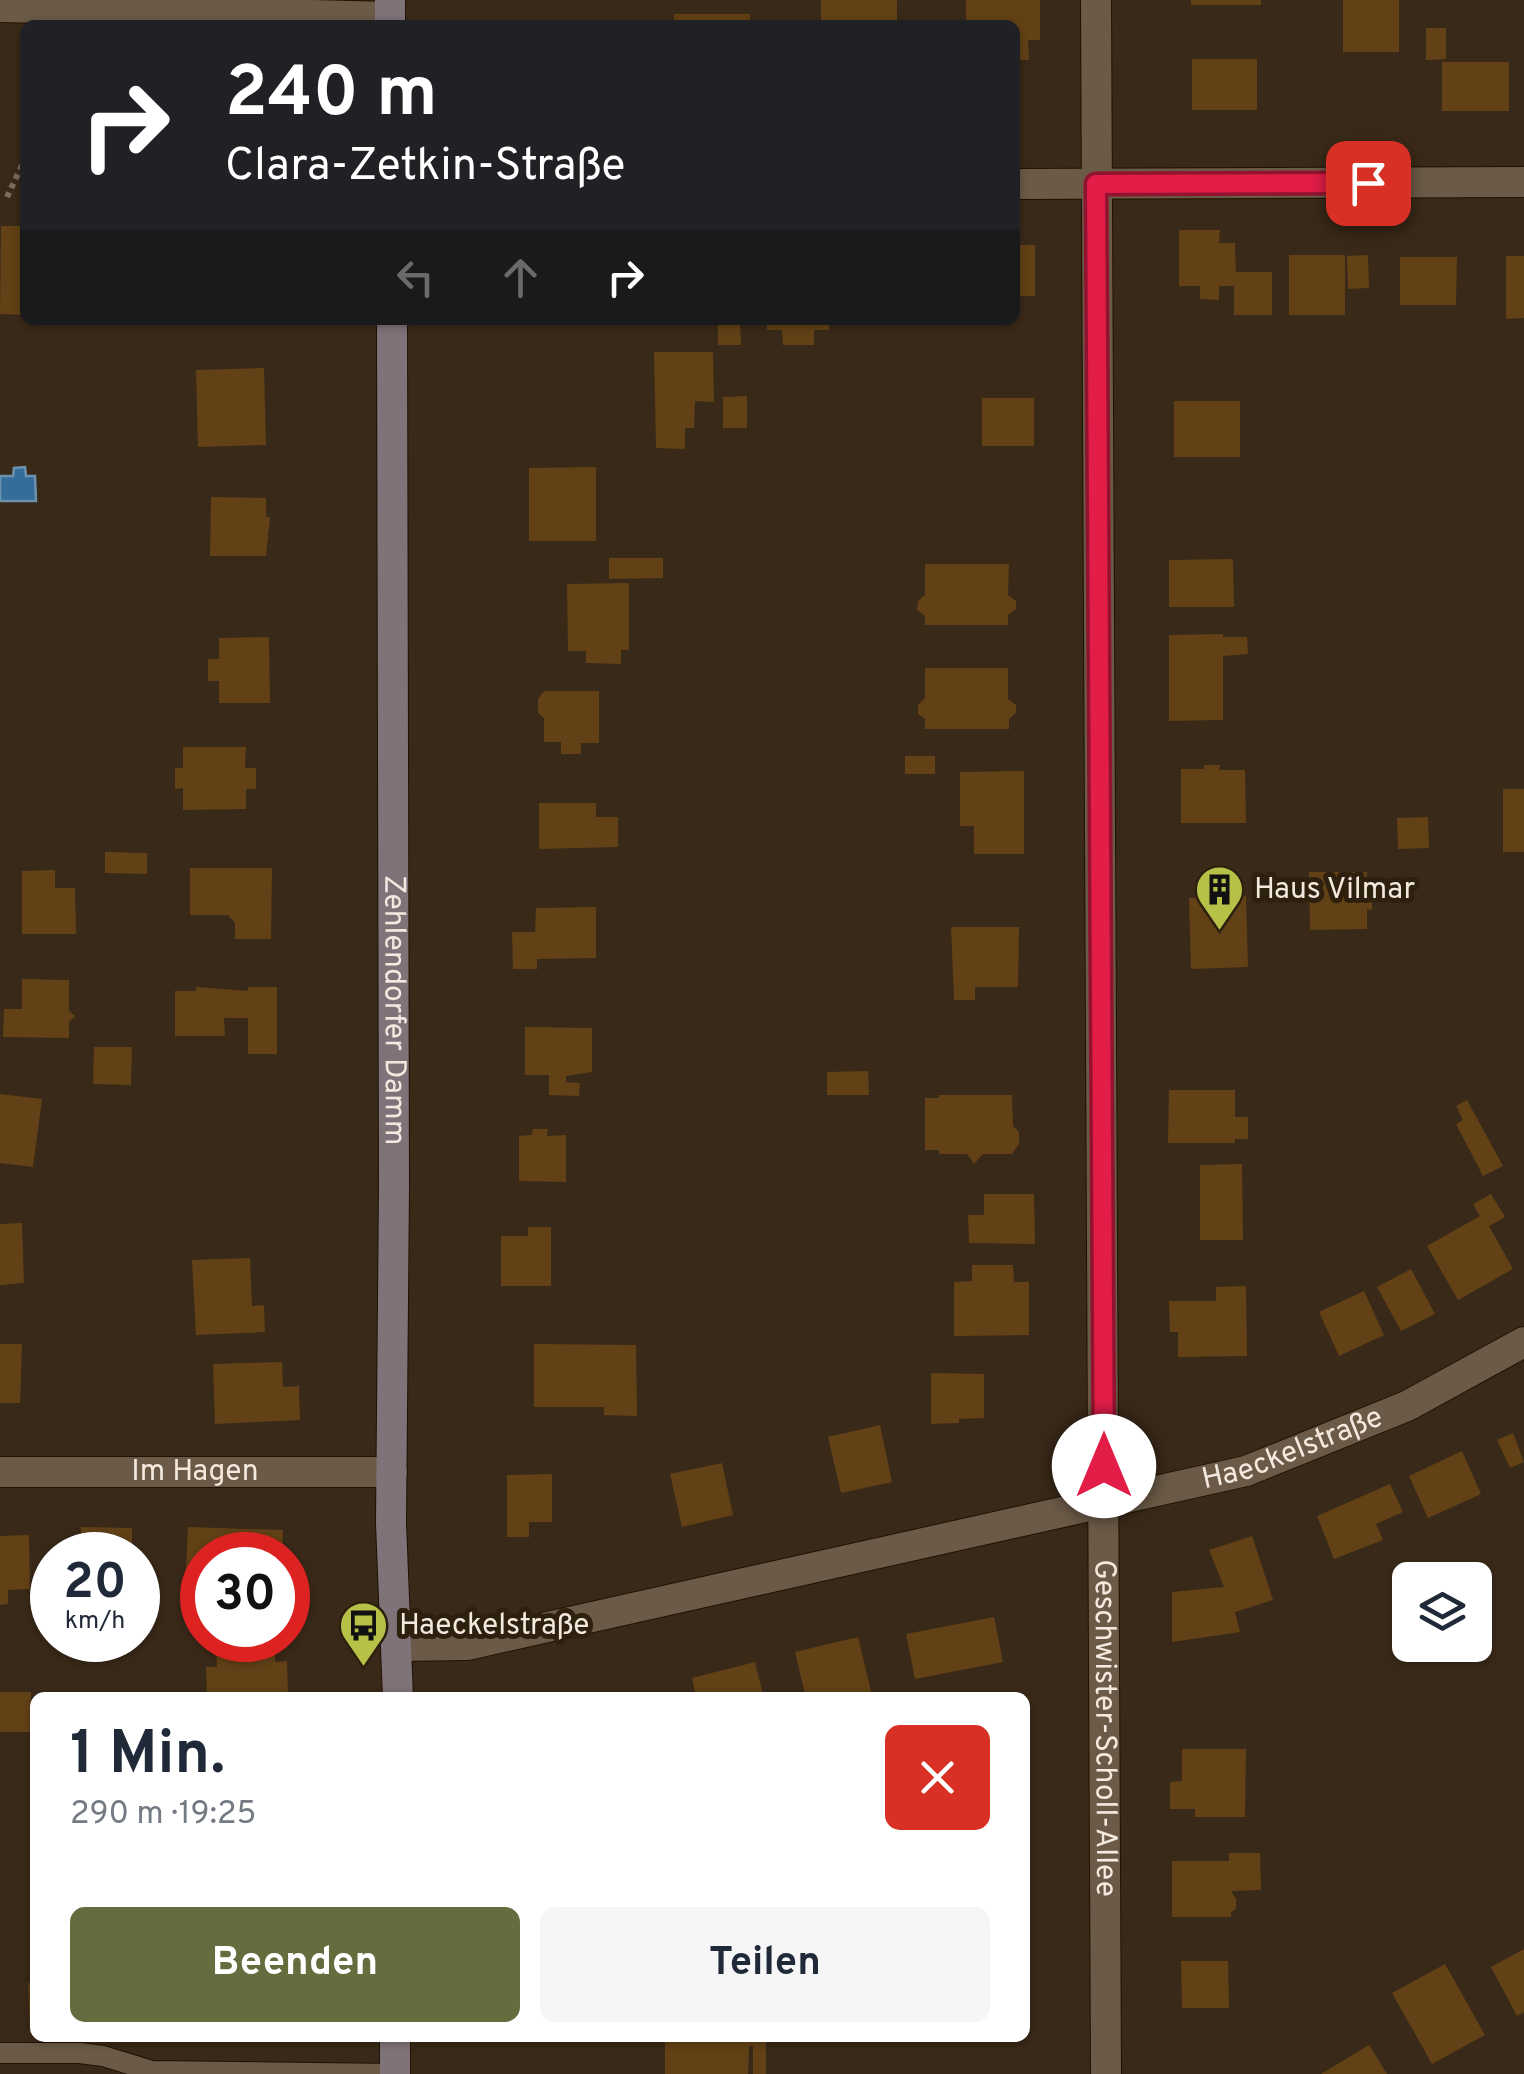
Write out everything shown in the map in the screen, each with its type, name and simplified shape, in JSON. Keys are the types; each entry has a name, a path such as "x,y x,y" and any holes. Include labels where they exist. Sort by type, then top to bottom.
{"main road":[{"name":"Zehlendorfer Damm","path":"392,325 391,1523 398,1692"},
{"path":"394,2074 395,2042"}],"street":[{"name":"Geschwister-Scholl-Allee","path":"1096,0 1106,2074"},
{"path":"0,7 38,4 390,14"},
{"path":"1020,184 1524,182"},
{"name":"Haeckelstraße","path":"398,1646 467,1645 1246,1471 1406,1406 1524,1342"},
{"name":"Im Hagen","path":"0,1472 392,1472"}],"lane":[{"path":"0,2053 80,2053 152,2071 394,2074"}],"path":[{"path":"7,197 20,170"}],"water":[{"path":"25,467 26,476 35,476 36,501 0,501 0,476 13,476 14,468"}],"building":[{"path":"821,0 897,0 897,20 821,20"},
{"path":"966,0 1040,0 1040,40 1028,40 1029,60 1020,60 1020,20 966,20"},
{"path":"1191,0 1261,0 1261,5 1191,5"},
{"path":"1343,0 1399,0 1399,52 1343,52"},
{"path":"674,14 750,14 750,20 674,20"},
{"path":"1426,28 1446,28 1446,59 1426,60"},
{"path":"1192,59 1257,59 1257,110 1192,110"},
{"path":"1442,62 1509,62 1509,111 1442,111"},
{"path":"1,226 20,226 20,315 0,314"},
{"path":"1179,230 1220,230 1219,243 1235,243 1236,272 1272,272 1272,315 1234,315 1234,286 1219,286 1219,300 1200,299 1200,286 1179,286"},
{"path":"1020,245 1035,245 1035,296 1020,296"},
{"path":"1289,255 1345,255 1345,315 1289,315"},
{"path":"1368,255 1369,288 1348,289 1347,256"},
{"path":"1506,256 1524,256 1524,318 1506,319"},
{"path":"1400,257 1457,257 1456,305 1400,305"},
{"path":"718,325 740,325 741,345 718,345"},
{"path":"767,325 829,325 829,330 814,330 814,345 783,345 782,330 767,330"},
{"path":"654,352 713,352 714,402 695,401 694,428 685,428 685,449 656,448"},
{"path":"264,368 266,445 198,447 196,370"},
{"path":"747,396 747,428 723,428 723,397"},
{"path":"982,398 1034,398 1034,446 982,446"},
{"path":"1174,401 1240,401 1240,457 1174,457"},
{"path":"596,467 596,541 529,541 529,468"},
{"path":"211,497 266,498 266,517 270,517 266,556 210,556"},
{"path":"609,558 663,558 663,578 609,579"},
{"path":"1233,559 1234,607 1169,607 1169,560"},
{"path":"925,564 1009,564 1008,595 1016,601 1016,609 1008,615 1008,625 925,625 925,616 917,610 918,601 925,595"},
{"path":"629,583 629,650 621,650 621,664 586,663 586,651 568,651 567,584"},
{"path":"1169,635 1247,637 1248,654 1223,656 1223,720 1169,721"},
{"path":"269,637 270,703 219,703 219,681 208,681 208,659 219,659 219,638"},
{"path":"925,668 1008,668 1008,699 1016,705 1009,729 925,729 918,705 925,698"},
{"path":"544,691 599,691 599,743 581,743 581,754 561,754 561,742 544,742 544,718 538,713 538,699"},
{"path":"183,747 246,747 245,768 256,768 256,789 246,789 246,809 183,810 183,788 175,789 175,768 183,768"},
{"path":"905,756 935,756 935,774 905,774"},
{"path":"1204,765 1220,765 1219,770 1245,770 1246,823 1181,823 1181,769 1204,769"},
{"path":"1024,771 1024,854 974,854 974,826 960,826 960,772"},
{"path":"1503,789 1524,789 1524,852 1503,852"},
{"path":"539,803 596,803 596,817 618,817 618,847 539,849"},
{"path":"1428,817 1429,848 1398,849 1397,818"},
{"path":"105,852 147,853 147,874 105,873"},
{"path":"190,868 272,868 271,939 235,939 235,923 228,915 190,915"},
{"path":"55,870 55,888 75,888 76,934 22,934 22,871"},
{"path":"1309,872 1367,872 1372,910 1367,909 1367,929 1310,930"},
{"name":"Haus Vilmar","path":"1246,896 1248,967 1191,969 1189,898"},
{"path":"596,907 596,958 537,959 537,969 513,969 512,932 535,932 536,908"},
{"path":"951,927 1019,927 1018,987 975,987 975,1000 954,1000"},
{"path":"22,979 69,980 69,1011 75,1016 69,1022 69,1038 3,1037 4,1009 22,1009"},
{"path":"196,987 248,991 248,987 277,987 277,1054 248,1054 248,1018 224,1018 225,1036 175,1036 175,991 196,991"},
{"path":"525,1027 592,1028 592,1072 566,1076 566,1082 580,1083 579,1096 549,1095 549,1075 525,1075"},
{"path":"94,1047 132,1047 131,1085 93,1084"},
{"path":"868,1071 869,1095 827,1095 827,1072"},
{"path":"1169,1090 1235,1090 1235,1117 1248,1117 1248,1139 1235,1139 1235,1143 1168,1143"},
{"path":"0,1094 42,1099 33,1167 0,1163"},
{"path":"1012,1095 1013,1126 1019,1132 1019,1144 1012,1154 983,1154 974,1164 967,1154 925,1150 925,1098"},
{"path":"1467,1100 1503,1166 1483,1176 1456,1124 1463,1120 1456,1106"},
{"path":"533,1129 548,1129 547,1136 566,1135 566,1182 519,1181 519,1136 532,1135"},
{"path":"1242,1164 1243,1240 1200,1240 1200,1165"},
{"path":"984,1194 1034,1194 1035,1244 969,1243 968,1215 984,1215"},
{"path":"1491,1194 1505,1217 1489,1226 1513,1269 1458,1300 1427,1246 1480,1216 1473,1204"},
{"path":"22,1223 24,1283 0,1285 0,1224"},
{"path":"528,1227 551,1227 551,1286 501,1286 501,1236 528,1236"},
{"path":"250,1258 252,1306 264,1305 265,1332 196,1335 192,1260"},
{"path":"972,1265 1013,1265 1014,1282 1029,1282 1029,1335 954,1336 954,1282 972,1281"},
{"path":"1411,1269 1435,1314 1401,1331 1377,1287"},
{"path":"1246,1286 1247,1356 1178,1357 1178,1332 1170,1332 1169,1301 1216,1301 1216,1287"},
{"path":"1364,1291 1384,1335 1339,1356 1319,1312"},
{"path":"0,1344 22,1344 20,1403 0,1403"},
{"path":"534,1344 636,1345 637,1416 604,1415 604,1407 534,1407"},
{"path":"282,1362 283,1387 299,1386 300,1420 215,1424 213,1364"},
{"path":"931,1373 984,1374 984,1418 931,1424"},
{"path":"880,1425 892,1482 841,1493 828,1437"},
{"path":"1513,1433 1524,1462 1510,1468 1497,1440"},
{"path":"1462,1451 1481,1494 1428,1518 1409,1476"},
{"path":"722,1463 733,1515 682,1527 670,1474"},
{"path":"552,1474 552,1522 529,1522 529,1537 507,1537 507,1475"},
{"path":"1390,1484 1403,1512 1376,1524 1383,1540 1334,1559 1317,1516"},
{"path":"81,1527 132,1528 132,1532 81,1532"},
{"path":"188,1527 283,1530 283,1532 188,1532"},
{"path":"29,1535 30,1589 8,1590 8,1604 0,1605 0,1536"},
{"path":"1252,1536 1273,1600 1235,1612 1240,1632 1172,1642 1172,1592 1224,1587 1209,1550"},
{"path":"994,1617 1003,1662 915,1679 906,1634"},
{"path":"858,1637 871,1692 805,1692 795,1652"},
{"path":"217,1662 287,1662 288,1692 207,1692 206,1667 217,1667"},
{"path":"755,1662 762,1692 695,1692 692,1678"},
{"path":"0,1692 30,1692 30,1732 0,1732"},
{"path":"1182,1749 1246,1749 1245,1817 1195,1817 1195,1809 1170,1809 1170,1782 1182,1781"},
{"path":"1229,1853 1260,1853 1261,1890 1231,1891 1236,1909 1231,1917 1172,1917 1172,1861 1229,1861"},
{"path":"1524,1949 1524,2012 1517,2016 1491,1967"},
{"path":"1181,1961 1228,1961 1229,2008 1182,2008"},
{"path":"1445,1964 1485,2035 1432,2064 1392,1993"},
{"path":"665,2042 766,2042 766,2074 753,2074 753,2046 749,2046 748,2074 665,2074"},
{"path":"1369,2045 1387,2074 1321,2074"}],"place":[{"name":"Haus Vilmar","path":"1219,932"},
{"name":"Haeckelstraße","path":"364,1668"}],"route":[{"path":"1104,1466 1096,184 1368,183"}]}
